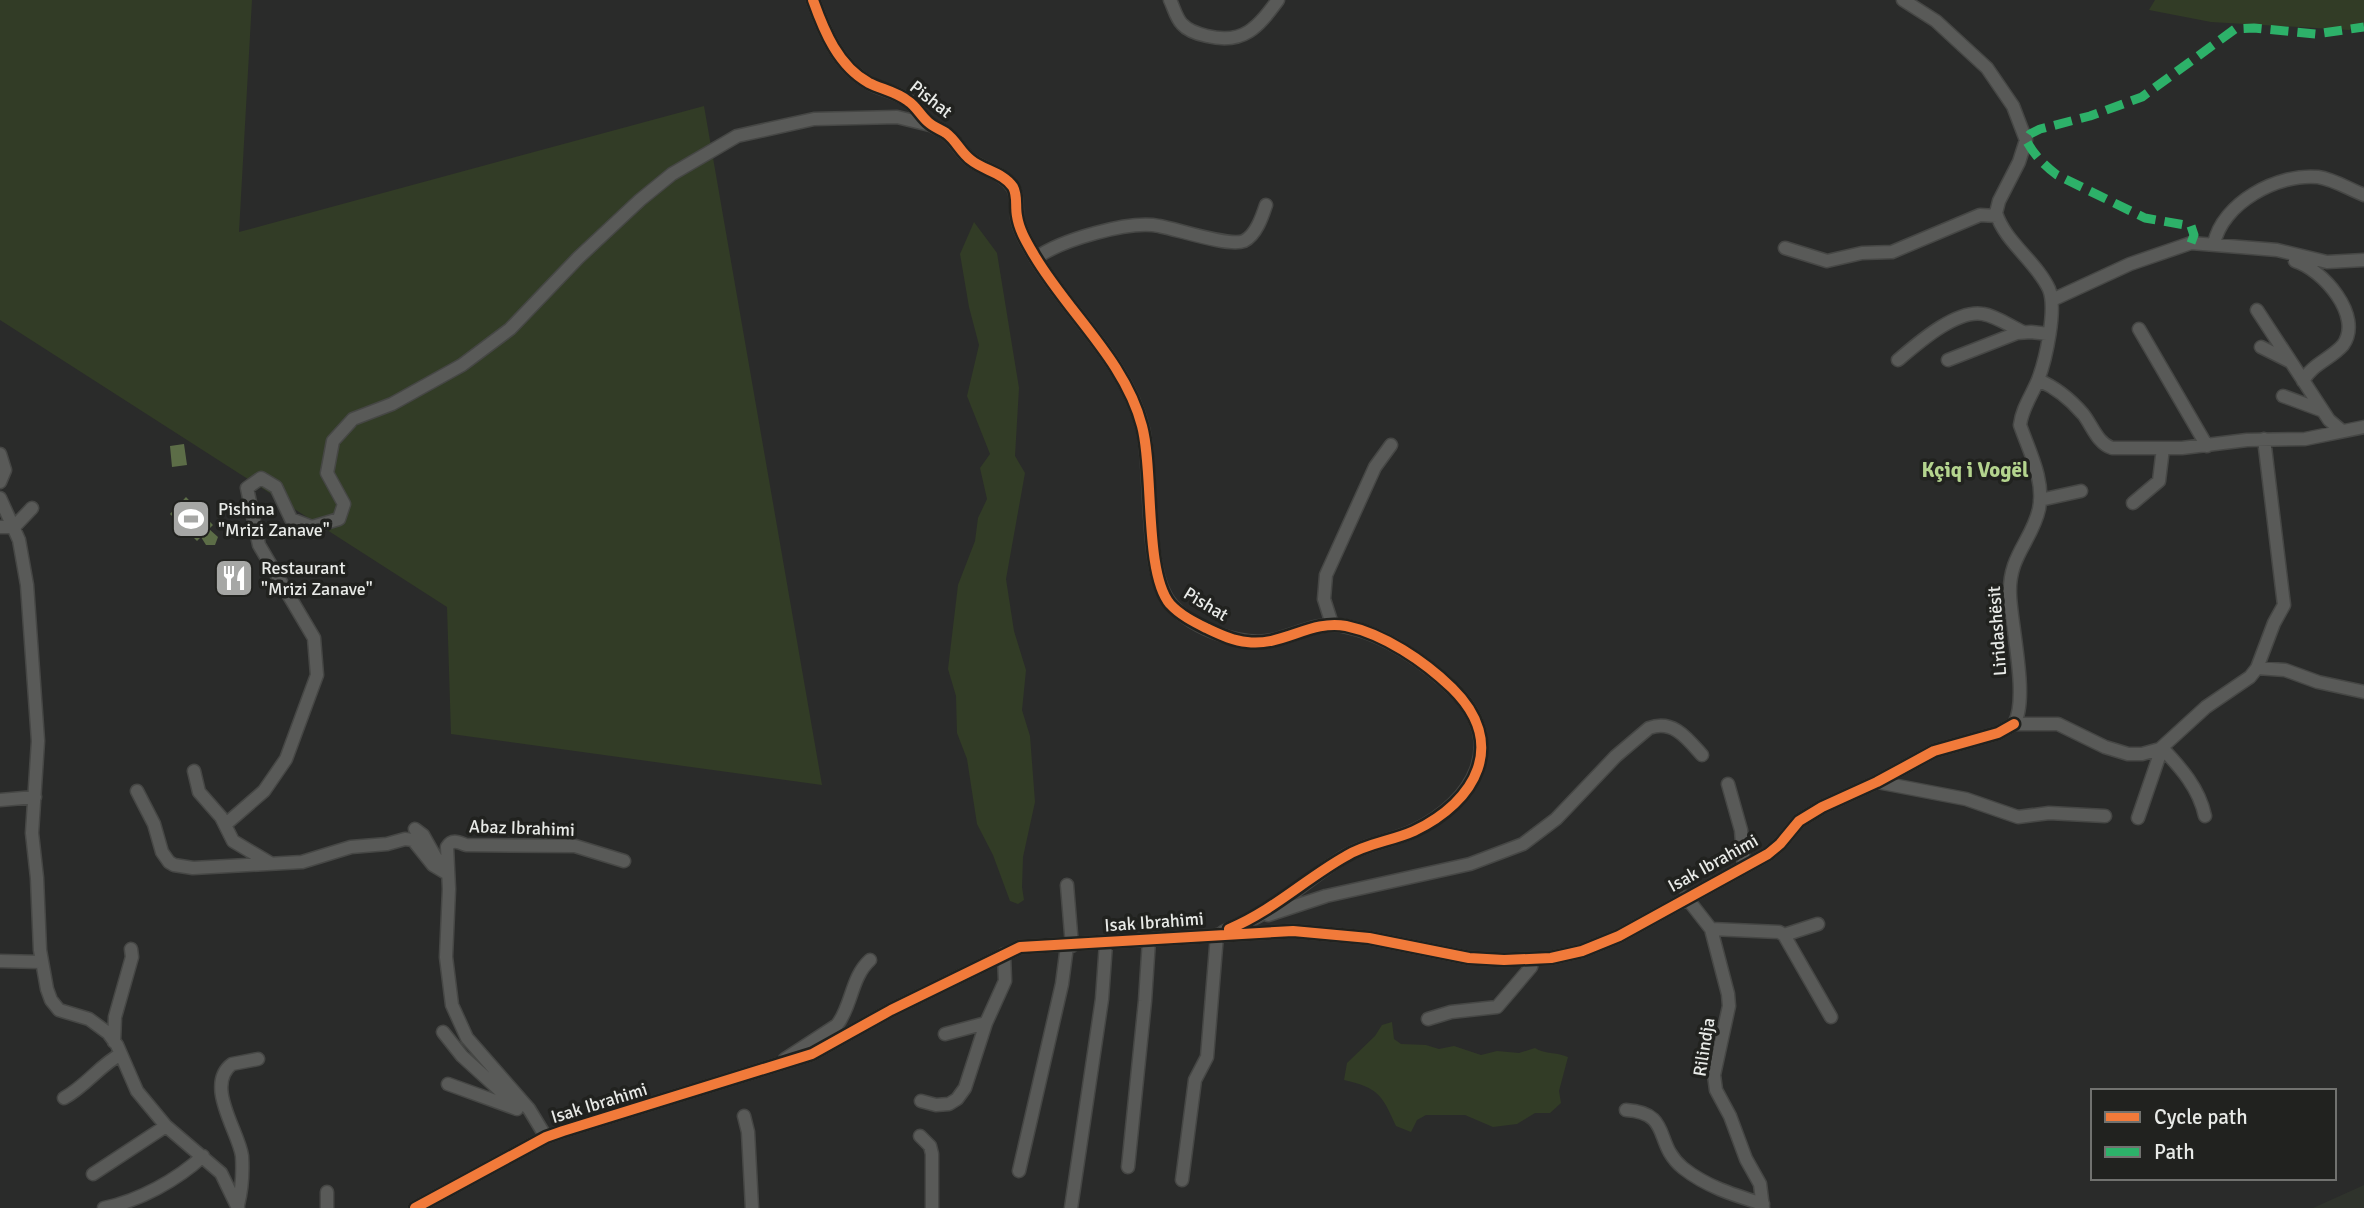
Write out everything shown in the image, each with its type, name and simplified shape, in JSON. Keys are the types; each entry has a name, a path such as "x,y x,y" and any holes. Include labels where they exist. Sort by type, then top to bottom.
{"street":[{"name":"Pishat","path":"813,0 833,46 851,69 872,84 909,101 930,125 947,134 970,160 1012,186 1017,197 1020,227 1036,258 1104,351 1135,404 1147,455 1157,574 1164,596 1171,604 1179,612 1216,633 1247,642 1270,641 1332,624 1346,626 1378,638 1411,656 1436,674 1460,696 1476,719 1482,744 1472,780 1466,790 1436,818 1398,837 1347,855 1257,916 1217,935"},
{"path":"1170,0 1182,24 1189,30 1227,39 1254,29 1278,0"},
{"path":"1903,0 1936,21 1987,68 2013,106 2026,140 2019,163 1996,207 1997,216 2041,275 2052,300 2130,264 2192,243 2277,250 2327,262 2364,260"},
{"path":"226,824 264,791 286,759 317,675 314,638 259,545 247,488 261,478 276,487 292,519 312,527 339,520 344,504 327,473 333,441 353,419 392,404 462,365 510,329 578,258 640,200 672,174 737,136 814,119 897,117 930,125"},
{"path":"2214,244 2216,233 2222,224 2243,201 2287,181 2320,177 2364,195"},
{"path":"1036,258 1069,242 1131,224 1159,226 1240,242 1251,236 1266,205"},
{"path":"1785,248 1826,261 1870,251 1892,252 1980,215 1997,216"},
{"path":"2214,244 2237,254 2283,259 2307,265 2318,273 2336,294 2348,317 2345,342 2311,370 2303,381"},
{"name":"Liridashësit","path":"2014,724 2019,709 2018,673 2010,580 2018,553 2036,519 2040,500 2036,472 2020,425 2023,411 2038,380 2049,334 2052,300"},
{"path":"2257,310 2325,415 2330,426 2327,435"},
{"path":"1898,360 1950,322 1975,313 1991,316 2023,332 2049,334"},
{"path":"2139,329 2207,446"},
{"path":"1948,360 2023,332"},
{"path":"2261,347 2290,361"},
{"path":"2038,380 2074,405 2106,446 2121,449 2207,446 2264,439 2305,439 2364,427"},
{"path":"2283,396 2325,415 2342,431"},
{"path":"2014,724 2058,724 2105,747 2128,754 2142,754 2162,748 2206,707 2250,677 2257,668 2274,622 2284,605 2264,439"},
{"path":"1332,624 1324,598 1326,575 1375,467 1391,445"},
{"path":"2133,503 2159,481 2163,448"},
{"path":"0,454 5,470 0,481"},
{"path":"2040,500 2081,491"},
{"path":"0,498 19,540 27,585 38,741 32,833 41,962 47,989 59,1010 89,1019 108,1033 121,1054 136,1091 166,1126 221,1173 237,1207"},
{"path":"0,527 14,527 32,508"},
{"path":"2257,668 2285,670 2318,682 2364,692"},
{"name":"Isak Ibrahimi","path":"415,1208 546,1137 812,1054 891,1010 1020,947 1070,946 1274,931 1319,932 1369,938 1469,958 1533,959 1563,956 1597,946 1768,854 1799,821 1811,813 1934,751 1998,733 2014,724"},
{"name":"Pishat","path":"1257,916 1326,896 1470,864 1523,844 1549,826 1616,756 1648,728 1672,727 1702,755"},
{"path":"2162,748 2191,782 2205,816"},
{"path":"2138,818 2162,748"},
{"path":"194,771 200,792 226,824 233,841 264,861 274,864"},
{"path":"1877,782 1966,799 2018,817 2049,813 2105,816"},
{"name":"Isak Ibrahimi","path":"1728,784 1741,830 1744,867"},
{"path":"137,791 154,824 162,852 174,866 302,862 351,847 387,844 405,839 413,841 433,865 448,874"},
{"path":"0,800 35,797"},
{"path":"415,829 423,835 438,863 448,874"},
{"name":"Abaz Ibrahimi","path":"546,1137 534,1117 467,1038 456,1017 448,980 447,847 453,842 466,845 575,846 624,861"},
{"path":"1019,1171 1036,1106 1070,946 1067,886"},
{"name":"Rilindja","path":"1685,897 1711,929 1729,1006 1716,1060 1714,1083 1730,1116 1741,1149 1757,1176 1763,1206"},
{"path":"1784,935 1818,924"},
{"path":"1711,929 1779,932 1784,935 1832,1017"},
{"name":"Isak Ibrahimi","path":"1182,1180 1195,1080 1207,1058 1217,935"},
{"name":"Isak Ibrahimi","path":"1128,1167 1149,940"},
{"name":"Isak Ibrahimi","path":"1071,1208 1102,999 1107,943"},
{"path":"114,1041 115,1017 132,957 131,949"},
{"path":"921,1101 942,1105 957,1099 968,1082 986,1023 1005,981 1004,954"},
{"path":"1427,1020 1438,1014 1497,1007 1531,967 1533,959"},
{"name":"Isak Ibrahimi","path":"770,1069 837,1025 843,1018 861,969 870,960"},
{"path":"0,961 41,962"},
{"path":"945,1034 986,1023"},
{"name":"Abaz Ibrahimi","path":"443,1032 462,1056 520,1109"},
{"path":"64,1098 121,1054"},
{"path":"237,1207 241,1194 242,1154 224,1104 223,1077 232,1064 258,1059"},
{"name":"Abaz Ibrahimi","path":"449,1084 520,1109 534,1117"},
{"name":"Rilindja","path":"1626,1110 1643,1112 1655,1119 1668,1151 1684,1168 1724,1192 1763,1206"},
{"path":"744,1116 748,1132 752,1208"},
{"path":"93,1174 166,1126"},
{"path":"920,1136 930,1146 932,1154 932,1208"},
{"path":"104,1208 117,1205 182,1174 203,1156"},
{"path":"327,1192 327,1208"}],"shaded area":[{"path":"0,0 252,0 239,232 704,106 822,785 451,734 447,607 0,320"},
{"path":"2155,0 2364,0 2364,25 2349,30 2211,22 2149,10"},
{"path":"974,222 997,253 1019,388 1015,456 1025,473 1006,579 1014,631 1026,670 1022,710 1030,736 1035,802 1023,857 1024,900 1018,904 1010,901 993,855 977,824 967,759 957,733 956,696 948,669 958,585 975,541 978,518 987,499 980,468 990,454 967,396 979,345 960,254"},
{"path":"184,444 187,465 172,467 170,446"},
{"name":"Pishina \"Mrizi Zanave\"","path":"186,497 213,525 209,529 218,537 215,545 206,545 201,537 197,541 170,514"},
{"path":"1392,1022 1394,1039 1401,1044 1426,1045 1439,1049 1454,1046 1481,1055 1497,1051 1519,1053 1535,1048 1568,1057 1559,1091 1561,1103 1550,1113 1535,1113 1517,1124 1493,1127 1465,1115 1426,1115 1417,1120 1411,1132 1396,1126 1378,1094 1365,1086 1344,1080 1347,1063 1375,1036 1382,1025"},
{"path":"2364,1185 2364,1208 2313,1208"}],"marked path":[{"path":"2191,243 2194,235 2191,226 2145,218 2057,175 2032,150 2026,140 2030,134 2040,129 2090,116 2142,97 2235,29 2254,28 2316,34 2364,27"}],"cycle path":[{"path":"813,0 833,47 858,76 911,103 930,124 950,136 967,157 1004,178 1013,187 1018,221 1029,246 1109,358 1134,402 1146,445 1156,569 1170,604 1197,623 1226,637 1242,641 1272,641 1309,629 1333,625 1375,635 1403,650 1441,678 1469,709 1479,729 1481,750 1478,769 1454,804 1414,831 1354,852 1260,913 1229,929"},
{"path":"415,1208 546,1137 812,1054 891,1010 1020,947 1293,931 1369,938 1469,958 1551,958 1582,951 1619,936 1768,854 1799,821 1822,807 1877,782 1934,751 1998,733 2014,724"}],"place":[{"name":"Pishina \"Mrizi Zanave\"","path":"191,519"},
{"name":"Restaurant \"Mrizi Zanave\"","path":"234,578"}],"district":[{"name":"Kçiq i Vogël","path":"1975,470"}]}
